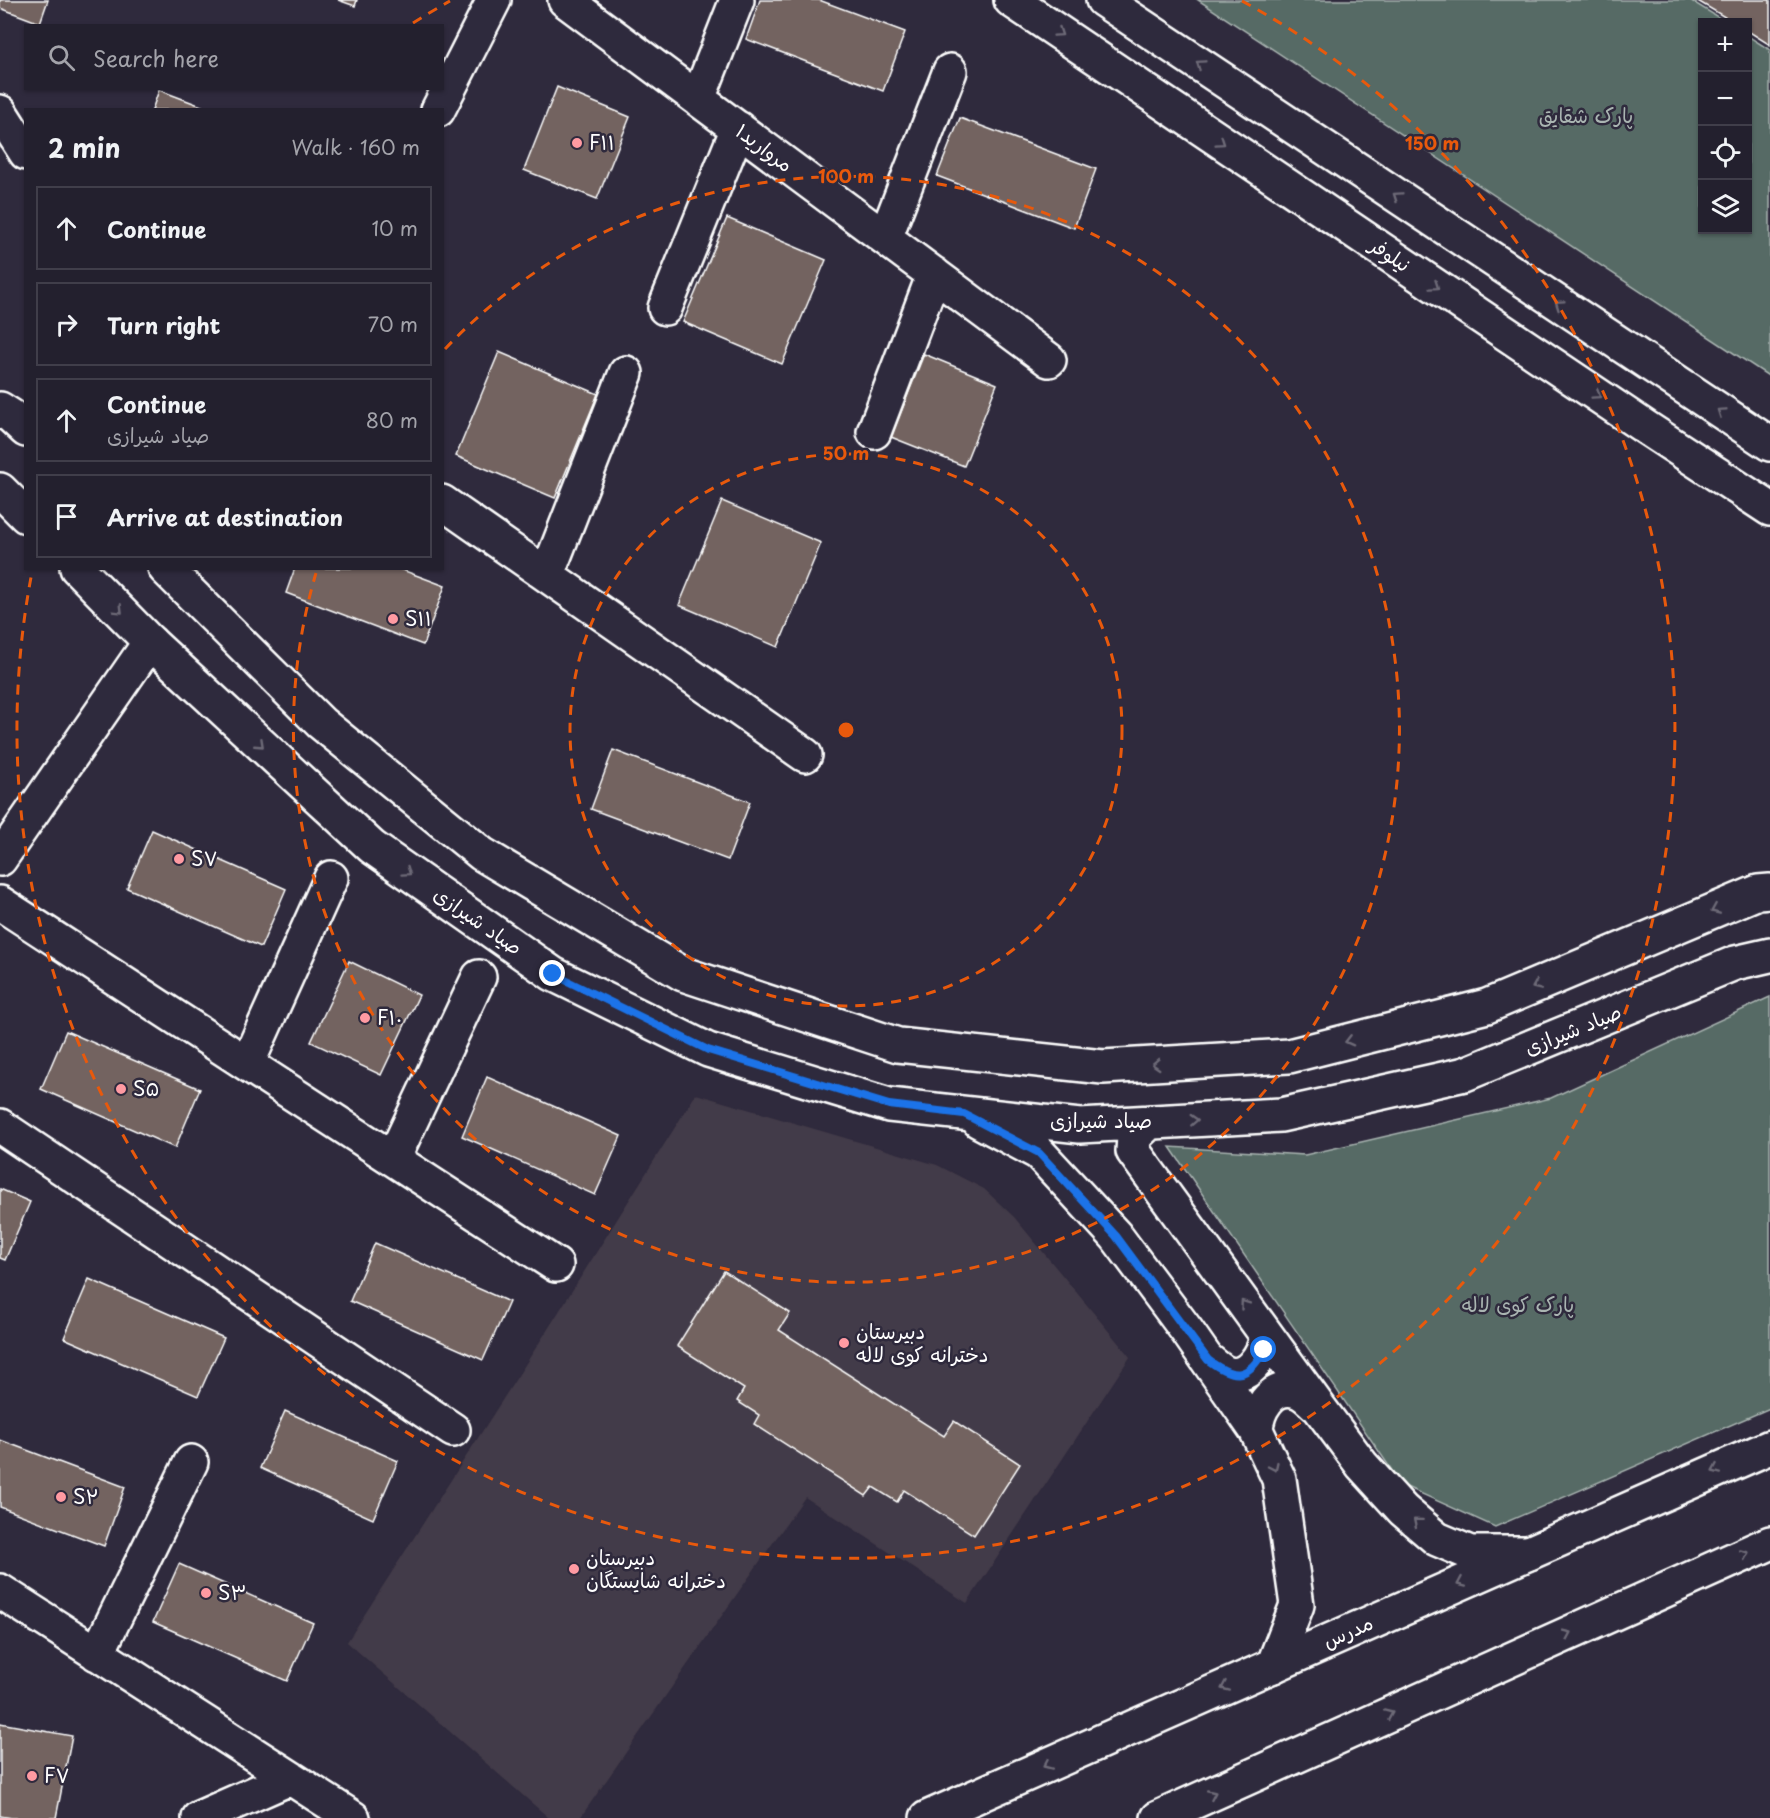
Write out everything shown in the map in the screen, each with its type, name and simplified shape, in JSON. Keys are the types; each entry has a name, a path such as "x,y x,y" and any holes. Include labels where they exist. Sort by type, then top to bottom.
{"street":[{"path":"439,108 494,0"},
{"name":"مروارید۱","path":"565,0 1049,360"},
{"path":"698,99 737,0"},
{"name":"نیلوفر","path":"1011,0 1615,407 1770,508"},
{"path":"1104,0 1770,444"},
{"path":"885,238 950,71"},
{"path":"0,112 24,150"},
{"path":"665,308 738,128"},
{"path":"874,432 934,274"},
{"path":"547,575 626,373"},
{"path":"0,409 24,428"},
{"path":"0,490 24,514"},
{"path":"444,503 805,756"},
{"name":"صیاد شیرازی","path":"79,570 150,642 372,847 553,974 708,1050 889,1105 1080,1126 1281,1115 1465,1074 1735,963 1770,955"},
{"path":"167,570 321,723 482,854 683,974 898,1045 1103,1067 1289,1056 1487,1006 1758,892 1770,891"},
{"path":"0,859 150,642"},
{"path":"247,1064 331,878"},
{"path":"0,903 556,1265"},
{"path":"393,1159 479,977"},
{"path":"964,1114 1039,1153 1116,1236 1208,1360 1256,1430 1279,1479 1297,1605 1273,1666"},
{"path":"1150,1122 1134,1137 1133,1151 1318,1406 1382,1488 1403,1510 1437,1539 1470,1553 1529,1553"},
{"path":"0,1126 453,1430"},
{"path":"1208,1360 1221,1371 1230,1374 1247,1371 1260,1357 1267,1336"},
{"path":"1256,1430 1257,1418 1262,1406 1272,1396 1283,1390 1305,1394 1318,1406"},
{"name":"مدرس","path":"927,1818 1770,1447"},
{"path":"98,1654 191,1462"},
{"path":"1158,1818 1770,1543"},
{"path":"0,1591 353,1818"},
{"path":"199,1818 290,1778"}],"shaded area":[{"path":"696,1094 937,1165 984,1189 1014,1217 1130,1357 967,1603 805,1497 580,1818 549,1818 347,1642"}],"green space":[{"name":"پارک شقایق","path":"1198,0 1690,0 1719,18 1698,18 1698,234 1752,234 1752,39 1770,50 1770,377"},
{"name":"پارک کوی لاله","path":"1770,997 1770,1408 1495,1527 1402,1485 1170,1147 1305,1155 1551,1098"}],"building":[{"path":"0,0 48,0 40,23 0,8"},
{"path":"338,0 357,0 355,6"},
{"path":"760,0 819,0 905,32 883,91 746,39"},
{"path":"1696,0 1770,0 1770,45 1752,34 1752,18 1726,18"},
{"name":"F۱۱","path":"557,87 630,117 597,199 524,170"},
{"path":"159,90 207,108 153,108"},
{"path":"960,118 1096,169 1074,228 937,176"},
{"path":"727,218 826,260 782,364 683,322"},
{"path":"499,352 598,394 555,498 456,456"},
{"path":"924,354 997,384 964,466 891,437"},
{"path":"722,501 821,543 778,647 679,605"},
{"name":"S۱۱","path":"294,570 402,570 445,586 423,645 286,593"},
{"path":"613,750 750,802 728,860 591,809"},
{"name":"S۷","path":"152,830 286,889 261,947 127,888"},
{"name":"F۱۰","path":"349,961 419,995 381,1075 311,1042"},
{"name":"S۵","path":"66,1031 200,1089 175,1148 41,1089"},
{"path":"487,1077 621,1136 595,1195 462,1136"},
{"path":"0,1189 30,1202 5,1260 0,1258"},
{"path":"375,1243 509,1302 483,1360 350,1301"},
{"path":"724,1271 790,1313 779,1330 944,1436 954,1421 1020,1464 974,1535 904,1490 897,1502 873,1487 866,1496 754,1424 759,1415 737,1401 744,1389 677,1346"},
{"path":"89,1279 224,1338 198,1396 64,1338"},
{"path":"285,1411 398,1461 373,1519 260,1468"},
{"name":"S۲","path":"0,1440 125,1487 104,1546 0,1507"},
{"name":"S۳","path":"179,1564 313,1623 287,1681 153,1622"},
{"name":"F۷","path":"0,1723 72,1736 56,1818 0,1816"}],"place":[{"name":"F۱۱","path":"577,143"},
{"name":"S۱۱","path":"393,619"},
{"name":"S۷","path":"179,859"},
{"name":"F۱۰","path":"365,1018"},
{"name":"S۵","path":"121,1089"},
{"name":"دبیرستان دخترانه کوی لاله","path":"844,1343"},
{"name":"S۲","path":"61,1497"},
{"name":"دبیرستان دخترانه شایستگان","path":"574,1569"},
{"name":"S۳","path":"206,1593"},
{"name":"F۷","path":"32,1776"}],"route":[{"path":"553,974 708,1050 889,1105 964,1114 1039,1153 1116,1236 1208,1360 1221,1371 1239,1374 1247,1371 1264,1350"}]}
